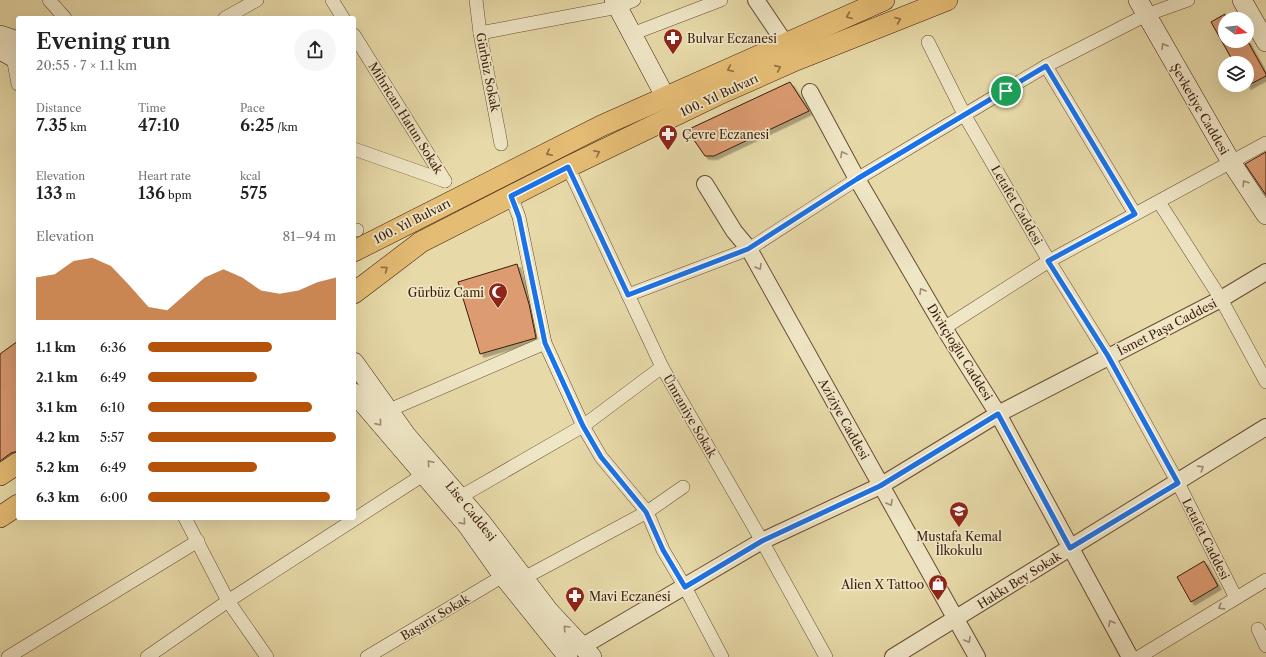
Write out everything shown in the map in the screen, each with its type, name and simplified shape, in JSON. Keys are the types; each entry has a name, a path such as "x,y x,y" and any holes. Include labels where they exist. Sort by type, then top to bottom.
{"main road":[{"name":"100. Yıl Bulvarı","path":"356,237 785,43 884,0"},
{"name":"100. Yıl Bulvarı","path":"356,291 421,242 568,167 717,95 796,60 947,0"},
{"path":"1242,0 1266,42"},
{"path":"622,2 632,34 666,98"},
{"name":"Şevketiye Caddesi","path":"1142,8 1231,162 1266,215"},
{"path":"0,35 12,52"},
{"name":"Lise Caddesi","path":"356,365 387,411 460,497 549,611 588,651"},
{"name":"Lise Caddesi","path":"356,395 466,525 568,657"},
{"path":"0,475 16,464"},
{"path":"0,517 16,506"}],"street":[{"path":"49,0 62,16"},
{"path":"229,16 257,0"},
{"path":"332,0 342,16"},
{"name":"Gürbüz Sokak","path":"476,0 480,33 501,144"},
{"path":"632,34 721,0"},
{"path":"756,0 785,43"},
{"path":"628,295 748,249 857,179 965,116 1142,8 1188,0"},
{"path":"480,33 622,2"},
{"name":"Mihrican Hatun Sokak","path":"356,38 445,181 356,150"},
{"name":"Letafet Caddesi","path":"928,42 965,116 1048,261 1108,356 1178,483 1236,598"},
{"path":"12,52 16,73"},
{"path":"1046,66 1135,214"},
{"name":"Divitçioğlu Caddesi","path":"810,92 857,179 944,328 998,414 1130,657"},
{"path":"944,328 1048,261 1266,143"},
{"name":"Ümraniye Sokak","path":"568,167 662,367 762,541 826,657"},
{"name":"Aziziye Caddesi","path":"705,184 734,231 748,249 977,657"},
{"path":"511,196 519,217 545,343 583,426 601,457 646,512 663,550 685,587 722,657"},
{"path":"1159,202 1222,300 1266,382"},
{"name":"İsmet Paşa Caddesi","path":"588,651 685,587 762,541 880,486 998,414 1108,356 1222,300 1266,272"},
{"path":"387,411 545,343"},
{"path":"460,497 583,426 662,367"},
{"name":"Hakkı Bey Sokak","path":"893,657 1178,483 1266,427"},
{"path":"356,519 423,476"},
{"path":"504,576 524,578 646,512 683,488"},
{"path":"187,520 228,601 267,657"},
{"path":"148,657 228,601 354,520"},
{"path":"8,657 198,540"},
{"name":"Başarir Sokak","path":"367,657 504,576"},
{"path":"1139,657 1266,580"},
{"path":"1258,629 1266,646"}],"building":[{"path":"1218,18 1218,34 1211,22"},
{"path":"1226,48 1251,48 1266,76 1254,82 1254,56 1230,56"},
{"path":"790,82 809,111 714,156 705,156 687,130"},
{"path":"1266,152 1266,195 1245,164"},
{"name":"Gürbüz Cami","path":"517,264 529,304 536,338 480,354 458,282"},
{"path":"16,342 16,452 11,453 0,461 0,354"},
{"path":"1204,561 1218,586 1191,602 1177,577"}],"place":[{"name":"Bulvar Eczanesi","path":"673,55"},
{"name":"Çevre Eczanesi","path":"668,151"},
{"name":"Gürbüz Cami","path":"498,309"},
{"name":"Mustafa Kemal İlkokulu","path":"959,528"},
{"name":"Alien X Tattoo","path":"938,601"},
{"name":"Mavi Eczanesi","path":"575,613"}],"route":[{"path":"1046,66 1135,214 1048,261 1108,356 1178,483 1070,548 998,414 880,486 762,541 685,587 663,550 646,512 601,457 583,426 545,343 519,217 511,196 568,167 628,295 748,249 857,179 1006,91 1046,66"}]}
